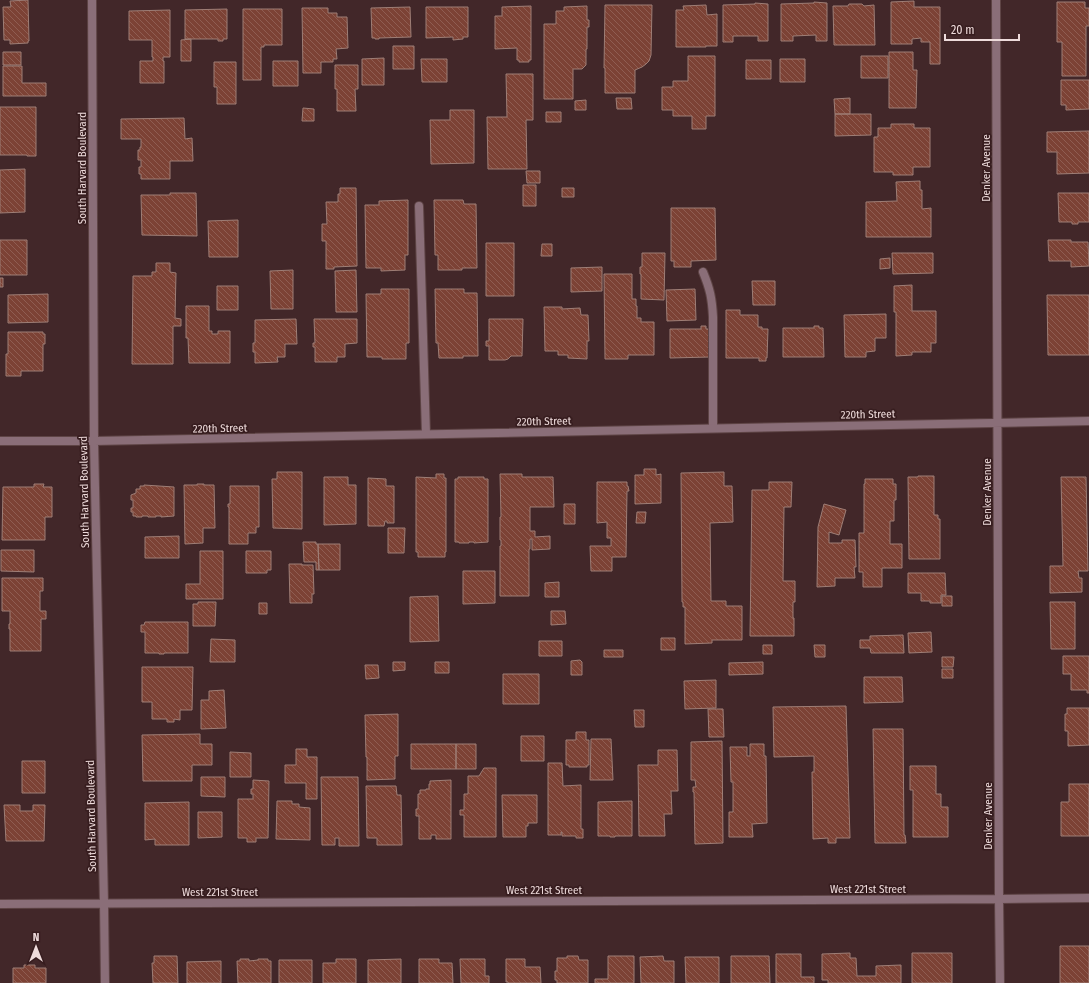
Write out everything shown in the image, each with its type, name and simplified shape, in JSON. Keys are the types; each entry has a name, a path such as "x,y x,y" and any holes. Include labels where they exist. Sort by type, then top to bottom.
{"street":[{"name":"South Harvard Boulevard","path":"92,0 94,442 105,983"},
{"name":"Denker Avenue","path":"996,0 1000,983"},
{"path":"419,206 426,434"},
{"path":"703,272 710,291 712,305 713,428"},
{"name":"220th Street","path":"0,441 94,442 1089,421"},
{"name":"West 221st Street","path":"0,904 999,900 1089,898"}],"building":[{"path":"28,0 29,41 28,43 10,44 10,40 4,40 3,7 11,7 10,1"},
{"path":"914,1 914,7 940,7 940,64 930,64 930,42 921,42 921,38 912,39 912,44 891,44 891,2"},
{"path":"814,2 827,3 827,41 816,41 816,35 793,36 793,41 781,41 781,4"},
{"path":"1057,2 1085,2 1085,8 1089,8 1089,26 1086,26 1086,76 1062,76 1062,42 1057,42"},
{"path":"755,3 768,4 768,41 758,41 758,36 733,36 733,42 723,42 723,5"},
{"path":"849,4 862,4 864,6 874,5 875,45 834,45 833,6 848,6"},
{"path":"605,5 652,5 651,55 646,64 635,70 635,93 605,93"},
{"path":"706,5 707,15 717,14 717,46 676,47 676,10 684,10 683,6"},
{"path":"531,6 531,60 529,60 529,62 519,62 519,60 517,60 517,48 495,49 495,16 502,16 502,7"},
{"path":"587,6 587,20 589,20 589,27 587,27 586,65 582,69 573,69 573,99 544,99 544,24 556,24 556,11 564,11 564,7"},
{"path":"410,7 411,37 372,38 371,8"},
{"path":"426,7 468,7 468,37 453,40 453,37 426,38"},
{"path":"302,8 328,8 328,13 337,13 337,17 347,17 348,48 336,49 337,59 333,59 333,62 321,62 321,73 303,73"},
{"path":"227,9 227,39 218,41 218,39 185,39 185,10"},
{"path":"243,9 282,9 282,45 264,45 264,47 261,47 261,80 243,80"},
{"path":"170,10 170,57 163,57 164,83 140,83 140,61 153,61 152,40 129,40 129,11"},
{"path":"191,39 191,61 181,61 181,40"},
{"path":"393,46 414,46 414,69 393,69"},
{"path":"3,52 21,52 21,65 3,65"},
{"path":"889,52 913,52 913,70 917,70 916,108 889,108"},
{"path":"688,56 715,56 715,116 706,116 706,129 692,129 692,116 673,116 673,110 662,110 662,87 673,87 673,81 688,81"},
{"path":"861,56 888,56 888,78 861,78"},
{"path":"384,58 384,85 362,85 362,59"},
{"path":"421,59 447,59 447,82 422,82"},
{"path":"780,59 805,59 805,82 780,82"},
{"path":"746,60 771,60 771,79 746,79"},
{"path":"273,61 298,61 298,86 273,86"},
{"path":"214,62 236,62 236,104 217,104 217,87 214,87"},
{"path":"335,65 358,65 358,89 355,89 356,111 337,111"},
{"path":"3,66 22,66 22,83 46,83 46,96 3,96"},
{"path":"506,74 533,74 533,120 526,120 527,169 488,169 487,117 507,117"},
{"path":"1061,80 1089,80 1089,109 1066,110 1066,105 1061,105"},
{"path":"616,98 631,98 632,109 617,109"},
{"path":"850,98 850,114 835,114 834,99"},
{"path":"586,100 586,110 575,110 575,101"},
{"path":"0,107 36,107 36,156 0,155"},
{"path":"303,108 314,109 314,121 302,121"},
{"path":"450,110 474,110 474,163 431,164 430,120 450,120"},
{"path":"546,112 561,112 561,122 546,122"},
{"path":"835,114 871,114 871,135 835,136"},
{"path":"184,118 185,139 192,138 193,161 170,161 170,179 141,179 139,167 141,167 141,160 138,160 138,150 140,150 141,147 141,139 121,139 121,119"},
{"path":"891,124 914,124 914,128 930,128 930,167 913,167 913,175 893,175 893,172 874,172 874,137 878,137 878,128 891,128"},
{"path":"1089,131 1089,173 1057,174 1057,152 1047,152 1047,132"},
{"path":"25,169 25,212 0,213 0,170"},
{"path":"526,171 540,171 540,183 527,183"},
{"path":"920,181 920,190 922,190 922,209 931,208 931,237 866,237 866,202 897,201 896,182"},
{"path":"523,185 536,185 536,206 523,206"},
{"path":"340,188 356,188 357,266 334,267 334,269 326,269 326,241 322,241 322,224 327,224 326,202 338,202"},
{"path":"562,188 574,188 574,197 562,197"},
{"path":"170,193 196,193 197,236 142,235 141,195 170,195"},
{"path":"1058,193 1089,193 1089,222 1078,222 1078,224 1072,224 1072,222 1059,222"},
{"path":"408,200 408,255 405,255 405,270 381,271 381,268 366,268 365,205 379,205 379,201"},
{"path":"434,200 463,200 464,204 476,204 477,268 462,268 462,270 438,270 438,255 435,255"},
{"path":"671,208 715,208 716,260 691,261 691,267 674,267 674,261 671,261"},
{"path":"238,220 238,257 209,257 208,221"},
{"path":"0,240 27,240 27,275 0,275"},
{"path":"1048,240 1088,242 1089,266 1071,267 1071,261 1049,261"},
{"path":"486,243 514,243 514,296 486,296"},
{"path":"542,244 552,244 552,256 541,256"},
{"path":"642,253 665,253 664,300 641,299 640,267 642,267"},
{"path":"892,253 933,253 933,273 893,274"},
{"path":"890,258 890,268 880,269 880,259"},
{"path":"156,263 170,263 170,272 176,273 175,318 181,319 181,326 173,326 173,364 132,364 133,276 152,276 152,272 156,272"},
{"path":"602,267 602,291 571,292 571,268"},
{"path":"293,270 293,309 271,309 270,271"},
{"path":"356,270 357,312 336,312 335,271"},
{"path":"604,274 632,274 632,299 636,299 637,318 641,318 641,322 654,322 654,355 628,355 628,359 605,359"},
{"path":"0,278 3,278 3,287 0,287"},
{"path":"752,281 775,281 775,305 753,305"},
{"path":"912,285 912,311 936,311 936,343 931,343 931,352 912,352 912,355 896,356 896,312 894,312 894,286"},
{"path":"217,286 238,286 238,310 217,310"},
{"path":"381,289 409,289 409,343 406,343 406,359 382,359 382,357 367,357 366,294 381,294"},
{"path":"435,289 464,289 464,293 477,293 478,356 463,356 463,358 439,358 438,343 436,343"},
{"path":"695,289 696,320 667,321 666,290"},
{"path":"48,294 48,322 8,323 8,295"},
{"path":"1047,295 1089,295 1089,355 1048,355"},
{"path":"186,306 209,306 209,331 212,331 212,334 218,334 218,331 230,331 230,363 189,363 188,338 186,338"},
{"path":"544,307 562,307 562,309 580,308 581,315 588,315 589,341 587,341 587,359 568,358 568,355 558,355 558,351 545,351"},
{"path":"726,310 740,310 740,315 758,315 758,327 768,329 766,361 759,361 759,358 726,358"},
{"path":"886,314 886,338 875,338 875,351 866,352 866,357 845,357 844,315"},
{"path":"296,319 297,344 285,344 285,357 277,357 278,362 255,363 253,343 255,343 255,320"},
{"path":"314,319 357,319 357,343 345,344 345,357 337,357 337,362 315,362 315,347 313,347 313,343 315,343"},
{"path":"489,319 523,319 522,356 511,356 505,360 489,360 489,346 486,346 486,341 489,341"},
{"path":"701,326 706,326 706,329 710,329 710,357 670,358 670,329 701,329"},
{"path":"814,326 823,328 824,357 783,357 783,328 814,328"},
{"path":"8,332 43,332 43,334 45,334 45,344 43,344 43,371 21,371 21,376 6,376"},
{"path":"644,469 656,469 656,475 661,474 661,503 635,504 635,475 644,475"},
{"path":"277,472 302,472 302,529 273,528 272,479 277,479"},
{"path":"724,472 724,486 732,486 733,522 710,523 711,601 726,601 726,606 742,606 742,640 712,640 712,643 685,644 685,607 683,607 682,602 681,473"},
{"path":"436,474 444,474 444,478 446,478 445,557 418,557 418,552 416,552 416,477 436,478"},
{"path":"500,474 522,474 522,477 553,477 554,507 530,507 530,531 535,531 535,537 550,536 550,549 532,550 532,539 530,539 529,596 500,596"},
{"path":"934,476 934,515 938,515 938,519 940,519 940,559 909,559 908,477"},
{"path":"324,477 348,477 348,485 356,485 356,524 324,525"},
{"path":"458,477 484,477 484,479 488,479 488,542 455,542 455,479 458,479"},
{"path":"1061,477 1086,477 1088,571 1078,571 1079,578 1082,578 1082,592 1050,593 1050,566 1063,566"},
{"path":"368,478 386,479 386,486 394,486 394,523 387,523 387,521 385,521 384,526 368,526"},
{"path":"865,479 893,479 893,484 896,484 894,521 890,521 890,544 902,544 902,568 882,568 882,587 863,587 863,572 859,572 859,533 864,533"},
{"path":"597,482 627,482 629,491 627,491 626,557 612,557 612,571 591,571 590,546 611,546 611,538 607,538 607,522 597,523"},
{"path":"769,482 792,482 791,507 784,507 783,581 795,581 795,602 793,602 794,636 750,636 752,490 769,490"},
{"path":"34,484 44,484 43,487 52,487 52,517 45,517 45,540 2,540 3,487 34,487"},
{"path":"184,485 214,485 215,528 203,528 203,543 185,544"},
{"path":"140,486 174,487 174,516 133,516 133,512 131,512 131,508 133,508 133,500 131,500 131,495 136,493 136,489 140,489"},
{"path":"230,486 259,486 259,527 256,527 256,533 248,533 248,544 229,544 228,504 230,504"},
{"path":"564,504 575,504 575,524 564,524"},
{"path":"824,504 846,510 839,535 829,532 829,543 842,543 842,540 855,540 856,567 854,567 855,578 835,578 835,586 817,587 818,527"},
{"path":"637,512 646,512 645,523 636,523"},
{"path":"388,528 405,528 404,553 388,553"},
{"path":"179,536 179,558 145,558 145,537"},
{"path":"303,542 316,542 316,544 318,544 319,570 316,570 316,562 304,562"},
{"path":"318,544 340,544 340,570 319,570"},
{"path":"1,550 34,550 34,572 1,571"},
{"path":"200,551 223,551 223,599 186,599 186,584 200,584"},
{"path":"246,551 271,551 271,570 267,570 267,573 246,573"},
{"path":"289,564 313,565 314,594 312,594 312,603 290,603"},
{"path":"463,571 495,571 495,603 463,604"},
{"path":"908,573 945,573 946,595 941,595 941,603 921,601 921,593 908,593"},
{"path":"2,578 43,578 43,591 40,591 40,611 46,611 46,619 41,619 41,651 10,651 10,611 2,611"},
{"path":"559,582 559,597 545,597 545,583"},
{"path":"438,596 439,641 410,642 410,597"},
{"path":"942,596 952,596 952,606 942,606"},
{"path":"198,602 216,602 215,626 193,626 193,604 198,604"},
{"path":"1050,602 1075,602 1075,649 1051,649"},
{"path":"259,603 267,603 267,614 259,614"},
{"path":"551,611 565,611 566,624 551,625"},
{"path":"145,622 188,622 188,653 145,653 145,632 141,632 141,625 144,625"},
{"path":"931,632 932,652 909,653 908,633"},
{"path":"903,635 904,653 871,653 870,648 860,648 860,640 870,640 870,636"},
{"path":"661,638 675,638 675,650 661,650"},
{"path":"211,639 235,640 235,662 210,662"},
{"path":"539,641 562,641 562,656 539,656"},
{"path":"763,645 772,645 772,654 763,654"},
{"path":"814,645 825,645 825,657 815,657"},
{"path":"604,650 623,650 623,657 604,657"},
{"path":"1063,656 1089,656 1089,693 1087,693 1087,690 1071,690 1071,674 1063,674"},
{"path":"942,657 954,657 953,667 942,667"},
{"path":"580,660 582,662 582,675 571,675 571,661"},
{"path":"393,662 405,662 405,670 393,671"},
{"path":"435,662 449,662 449,673 435,673"},
{"path":"763,662 763,674 729,675 729,663"},
{"path":"365,665 378,665 379,678 366,679"},
{"path":"142,667 193,667 192,710 180,710 180,720 174,719 174,722 167,722 167,719 152,719 152,702 142,702"},
{"path":"942,669 953,669 953,678 942,678"},
{"path":"503,674 539,674 539,704 503,704"},
{"path":"864,677 902,677 903,702 864,703"},
{"path":"716,680 716,708 685,709 684,681"},
{"path":"224,690 226,728 201,729 201,700 209,700 209,691"},
{"path":"846,706 850,838 836,838 836,843 828,843 828,838 813,839 812,772 814,772 814,756 774,757 773,707"},
{"path":"1067,708 1089,708 1089,745 1068,746 1068,731 1065,731 1065,714 1067,714"},
{"path":"708,709 723,709 724,737 709,737"},
{"path":"634,710 644,710 644,727 635,727"},
{"path":"398,714 398,756 395,756 395,779 367,780 365,715"},
{"path":"873,729 903,729 904,835 906,843 875,843"},
{"path":"576,732 586,732 586,740 589,740 589,765 587,765 587,767 569,767 569,765 566,765 566,740 576,740"},
{"path":"200,734 200,744 212,744 212,765 192,765 192,781 143,781 142,735"},
{"path":"521,736 544,736 544,761 521,761"},
{"path":"591,739 611,739 613,780 590,780"},
{"path":"722,741 723,843 695,844 693,787 696,787 695,780 691,780 691,742"},
{"path":"411,744 456,744 456,769 411,769"},
{"path":"456,744 476,744 476,769 456,769"},
{"path":"750,744 764,744 764,756 766,756 767,823 752,824 753,837 729,837 729,812 733,812 733,782 731,782 730,747 747,747 747,756 750,756"},
{"path":"296,749 307,749 307,757 317,757 317,799 306,799 306,783 285,783 285,765 296,765"},
{"path":"658,750 677,750 678,791 671,791 672,814 664,814 665,836 639,836 638,765 658,765"},
{"path":"230,752 251,753 251,777 230,777"},
{"path":"22,761 45,761 45,793 22,793"},
{"path":"548,763 562,763 563,786 581,785 581,829 583,829 583,838 576,838 576,836 562,836 562,832 561,835 548,835"},
{"path":"910,766 936,766 936,794 941,794 941,807 948,807 948,837 913,837 913,790 910,790"},
{"path":"484,768 496,768 496,837 464,837 464,815 460,815 460,810 464,810 464,794 468,794 468,776 479,776"},
{"path":"201,777 225,777 225,797 201,796"},
{"path":"321,777 358,777 359,846 339,846 339,838 335,838 335,845 322,845"},
{"path":"253,780 269,781 268,838 256,838 256,842 247,842 247,838 238,838 238,799 253,799 251,789 253,789"},
{"path":"451,780 451,839 436,839 436,835 431,835 431,839 419,839 419,816 416,816 416,809 418,809 418,794 420,794 420,790 429,789 430,781"},
{"path":"1069,784 1089,784 1089,836 1061,836 1061,802 1069,802"},
{"path":"366,786 396,786 397,795 401,795 402,845 377,845 377,838 367,838"},
{"path":"502,795 537,795 537,823 528,823 528,826 526,826 526,837 503,837"},
{"path":"277,801 292,801 292,804 299,804 299,807 310,808 310,840 276,839"},
{"path":"632,801 632,836 598,836 598,802"},
{"path":"189,802 189,845 155,845 155,839 145,840 145,803"},
{"path":"4,805 20,805 20,811 33,811 33,805 45,805 44,841 6,841"},
{"path":"198,812 222,812 222,837 198,838"},
{"path":"1060,946 1089,946 1089,983 1060,983"},
{"path":"850,953 850,958 856,958 857,976 876,976 876,966 901,965 901,983 828,983 828,980 822,980 822,954"},
{"path":"912,953 952,953 952,983 912,983"},
{"path":"776,954 801,954 801,977 814,977 814,983 776,983"},
{"path":"154,956 177,956 178,983 153,983 152,963 154,963"},
{"path":"567,956 578,956 579,960 588,960 588,983 557,983 557,980 555,980 555,971 557,971 557,958 567,958"},
{"path":"608,956 634,956 634,983 595,983 595,979 608,979"},
{"path":"663,956 664,961 674,961 674,983 641,983 640,957"},
{"path":"731,956 769,956 770,983 731,983"},
{"path":"685,957 719,957 719,983 686,983"},
{"path":"240,959 249,959 249,961 268,959 268,961 271,961 271,983 238,983 237,961 240,961"},
{"path":"336,959 356,959 356,983 323,983 323,963 336,963"},
{"path":"401,959 401,983 368,983 368,960"},
{"path":"419,959 439,959 439,963 452,963 453,983 419,983"},
{"path":"460,959 485,959 485,976 489,976 489,983 461,983"},
{"path":"506,959 525,959 525,967 540,967 541,983 506,982"},
{"path":"279,960 312,960 312,983 279,983"},
{"path":"221,961 221,983 187,983 187,962"},
{"path":"24,965 35,965 35,968 46,968 46,983 13,983 13,968 24,968"}]}
